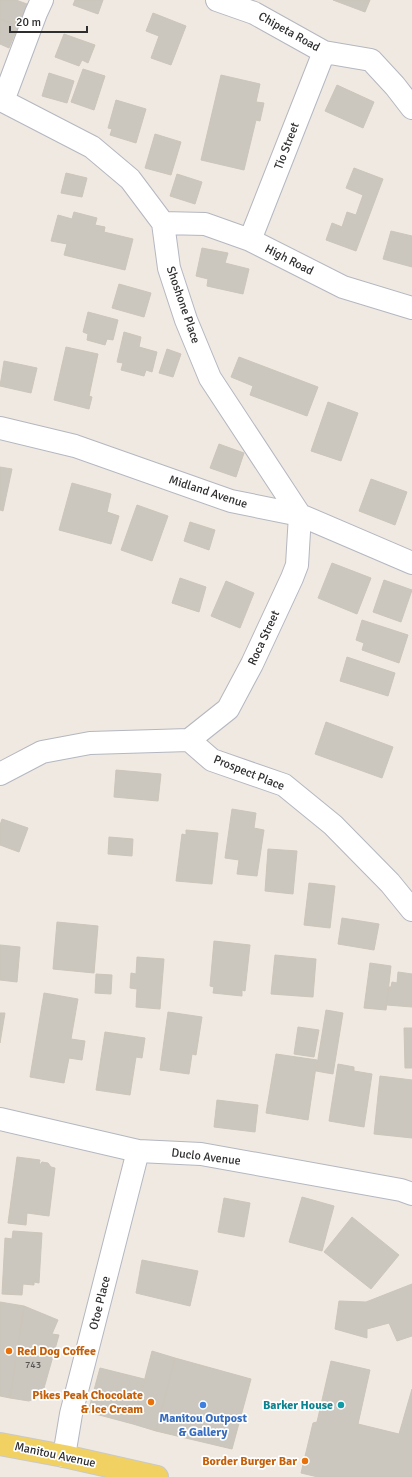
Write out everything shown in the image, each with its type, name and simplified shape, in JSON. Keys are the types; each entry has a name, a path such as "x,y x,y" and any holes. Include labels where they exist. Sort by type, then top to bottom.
{"main road":[{"name":"Manitou Avenue","path":"0,1444 64,1456 155,1477"}],"street":[{"name":"Shoshone Place","path":"42,0 3,101 92,146 130,179 163,223 169,268 186,320 210,378 300,515"},
{"name":"Chipeta Road","path":"217,0 254,13 324,52 371,60 395,86 412,108"},
{"name":"Tio Street","path":"250,240 324,52"},
{"name":"High Road","path":"163,223 204,224 250,240 343,287 412,308"},
{"name":"Midland Avenue","path":"0,428 75,446 231,502 300,515 412,562"},
{"name":"Roca Street","path":"189,740 228,709 252,664 292,578 296,564 300,515"},
{"path":"0,774 42,752 90,743 189,740"},
{"name":"Prospect Place","path":"189,740 212,760 284,785 333,825 390,883 412,910"},
{"name":"Duclo Avenue","path":"0,1119 138,1151 201,1154 401,1190 412,1194"},
{"name":"Otoe Place","path":"64,1456 72,1414 138,1151"}],"building":[{"path":"0,0 16,0 27,4 18,26 0,19"},
{"path":"75,0 103,0 98,14 73,5"},
{"path":"333,0 370,0 365,12"},
{"path":"153,13 186,26 171,65 151,58 159,36 146,31"},
{"path":"0,19 18,26 9,48 0,44"},
{"path":"64,34 95,45 88,63 82,60 79,66 55,57"},
{"path":"83,69 105,76 94,110 71,102"},
{"path":"49,73 74,81 67,103 42,96"},
{"path":"221,75 260,84 256,102 264,103 260,121 256,120 244,170 201,160"},
{"path":"337,85 374,102 363,128 325,111"},
{"path":"116,100 146,109 136,143 110,135 112,129 108,128"},
{"path":"155,134 181,142 171,175 145,168"},
{"path":"354,168 383,179 356,251 326,240 332,223 342,227 347,212 356,215 363,195 346,188"},
{"path":"66,173 87,178 82,197 61,193"},
{"path":"177,174 202,182 195,204 170,196"},
{"path":"74,212 97,218 95,225 105,227 104,232 133,239 125,270 64,255 67,244 51,241 58,215 72,219"},
{"path":"391,231 412,236 412,267 383,259"},
{"path":"202,248 228,253 225,263 249,269 243,294 207,286 208,279 196,276"},
{"path":"119,284 151,293 144,317 112,308"},
{"path":"88,312 118,320 113,340 107,339 105,345 87,340 88,334 83,332"},
{"path":"124,332 141,337 139,347 157,352 152,372 146,370 144,376 121,370 123,363 117,362"},
{"path":"66,347 98,354 89,396 92,397 89,409 54,400"},
{"path":"167,349 181,354 173,377 159,373"},
{"path":"239,357 318,387 307,416 250,395 253,386 231,377"},
{"path":"4,361 37,368 31,393 0,386"},
{"path":"328,402 358,413 341,461 311,451"},
{"path":"219,444 244,453 236,477 210,468"},
{"path":"0,467 12,469 3,511 0,510"},
{"path":"371,479 407,492 395,525 359,511"},
{"path":"72,483 111,494 107,512 119,516 111,544 59,530"},
{"path":"137,505 168,516 152,561 121,550"},
{"path":"190,522 215,530 209,550 184,541"},
{"path":"332,563 371,578 357,614 318,598"},
{"path":"180,578 206,587 199,612 172,603"},
{"path":"384,580 412,590 401,622 373,612"},
{"path":"226,581 254,593 240,628 211,616"},
{"path":"362,620 408,635 399,663 362,650 364,643 356,640"},
{"path":"347,657 395,673 388,696 340,681"},
{"path":"326,722 393,747 382,778 315,754"},
{"path":"116,770 161,774 158,801 114,797"},
{"path":"232,809 256,813 254,828 264,830 257,876 237,874 239,860 225,858"},
{"path":"2,819 28,828 19,852 0,845 0,825"},
{"path":"186,830 218,833 212,884 176,881 182,834 186,835"},
{"path":"109,837 133,839 132,856 108,854"},
{"path":"268,849 297,851 293,894 265,891"},
{"path":"309,883 335,886 330,928 304,925"},
{"path":"342,918 379,924 374,950 338,944"},
{"path":"57,922 98,926 94,973 53,969"},
{"path":"214,941 250,945 245,991 242,990 242,996 213,993 214,987 210,986"},
{"path":"0,945 20,947 17,982 0,980"},
{"path":"275,955 316,959 313,997 271,994"},
{"path":"137,957 164,959 160,1009 136,1007 137,989 130,988 131,973 136,974"},
{"path":"370,963 391,966 386,1010 364,1008"},
{"path":"398,972 412,974 412,1007 387,1005 388,987 391,987 392,982 397,983"},
{"path":"96,974 112,975 111,994 95,993"},
{"path":"44,993 78,999 71,1039 85,1041 82,1060 69,1058 64,1083 30,1077"},
{"path":"326,1010 343,1013 333,1074 316,1071"},
{"path":"168,1012 202,1017 196,1055 192,1054 189,1074 160,1070"},
{"path":"0,1013 5,1013 0,1043"},
{"path":"298,1027 319,1030 314,1057 294,1054"},
{"path":"404,1028 412,1028 412,1068 405,1068"},
{"path":"105,1032 145,1038 142,1058 136,1057 130,1095 96,1090"},
{"path":"276,1054 317,1060 308,1120 266,1113"},
{"path":"338,1064 354,1067 354,1071 372,1074 364,1127 329,1121"},
{"path":"380,1076 412,1080 412,1138 374,1134"},
{"path":"217,1100 258,1105 255,1132 214,1127"},
{"path":"17,1157 40,1160 39,1166 42,1162 48,1163 51,1167 55,1168 49,1216 27,1213 26,1225 8,1223"},
{"path":"302,1197 334,1206 322,1251 289,1242"},
{"path":"224,1198 250,1203 244,1237 218,1232"},
{"path":"352,1217 399,1255 371,1289 324,1252"},
{"path":"13,1231 42,1233 39,1283 34,1282 34,1285 23,1284 22,1295 2,1294 5,1238 12,1239"},
{"path":"142,1260 198,1271 190,1306 136,1293"},
{"path":"412,1284 412,1336 397,1341 389,1323 367,1329 367,1338 335,1329 339,1301 366,1302"},
{"name":"Red Dog Coffee","path":"0,1302 24,1306 10,1398 0,1396"},
{"path":"24,1306 58,1320 52,1334 59,1335 42,1395 29,1401 10,1398"},
{"name":"Pikes Peak Chocolate & Ice Cream","path":"152,1351 175,1358 156,1431 133,1424"},
{"name":"Manitou Outpost & Gallery","path":"175,1358 251,1379 232,1449 156,1431"},
{"name":"Barker House","path":"331,1361 370,1370 358,1424 399,1434 412,1389 412,1477 318,1477 301,1473 313,1423 317,1422"},
{"path":"100,1368 144,1379 133,1424 88,1412"}],"place":[{"name":"Red Dog Coffee","path":"9,1351"},
{"name":"Pikes Peak Chocolate & Ice Cream","path":"151,1402"},
{"name":"Manitou Outpost & Gallery","path":"203,1405"},
{"name":"Barker House","path":"341,1405"},
{"name":"Border Burger Bar","path":"305,1461"}]}
